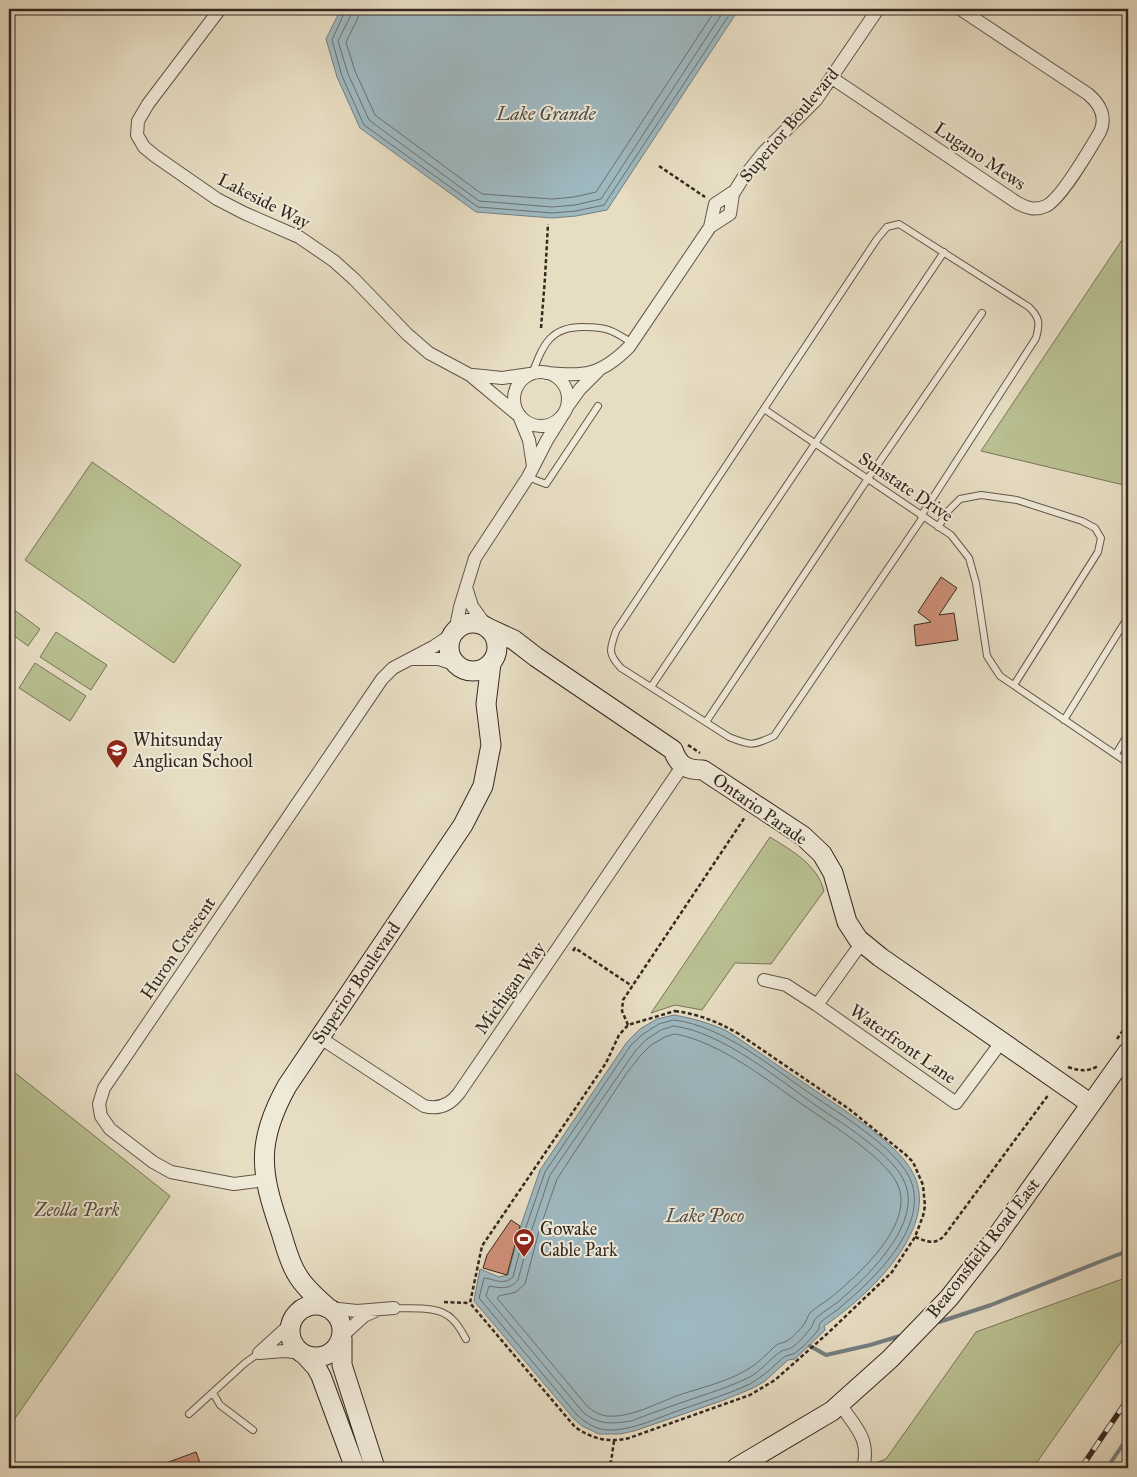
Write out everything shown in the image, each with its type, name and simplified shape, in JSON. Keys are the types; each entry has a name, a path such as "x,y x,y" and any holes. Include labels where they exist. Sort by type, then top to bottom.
{"street":[{"name":"Lakeside Way","path":"220,9 148,104 138,121 138,136 144,147 154,156 217,199 244,214 299,237 334,261 407,334 429,353 470,375 519,415"},
{"name":"Superior Boulevard","path":"455,632 472,566 479,550 530,472 563,414 580,389 598,371 618,357 632,343 710,227 715,204 733,192 754,163 804,113 832,78 878,9"},
{"name":"Lugano Mews","path":"832,78 1016,202 1036,209 1046,206 1058,195 1100,132 1103,121 1101,110 1088,94 960,9"},
{"name":"Superior Boulevard","path":"546,373 579,374 598,371"},
{"path":"519,415 527,423 538,427 554,423 563,414 568,401 566,390 556,377 546,373 531,374 521,381 515,390 514,401 519,415 529,440 530,472"},
{"name":"Lakeside Way","path":"470,375 493,378 531,374"},
{"path":"466,587 472,606 494,634 497,644 496,654 492,662"},
{"path":"536,657 511,653 482,668 473,670 460,666 453,659 450,650 451,640 455,632 463,625 473,623 488,627 514,640 536,657 674,750 677,760 683,766"},
{"name":"Huron Crescent","path":"265,1180 234,1184 171,1172 153,1162 110,1129 101,1116 99,1104 104,1088 378,685 389,671 455,632"},
{"name":"Huron Crescent","path":"410,660 439,659 460,666"},
{"name":"Superior Boulevard","path":"328,1308 298,1278 270,1201 265,1180 265,1144 272,1115 287,1086 319,1037 463,825 483,786 491,745 486,704 492,662"},
{"name":"Superior Boulevard","path":"460,666 474,683 486,704"},
{"name":"Ontario Parade","path":"683,766 691,770 703,770 803,836 822,854 833,874 847,922 858,939 880,957 1002,1040 1091,1104"},
{"name":"Michigan Way","path":"319,1037 424,1106 437,1108 450,1103 558,950 683,766"},
{"path":"817,1005 863,943"},
{"name":"Waterfront Lane","path":"764,980 786,985 956,1103 1002,1040"},
{"name":"Beaconsfield Road East","path":"736,1468 832,1411 890,1359 949,1298 992,1243 1091,1104 1122,1046"},
{"name":"Superior Boulevard","path":"293,1320 297,1293 294,1270"},
{"path":"259,1353 300,1312 310,1306 319,1305 352,1311 388,1308"},
{"path":"328,1308 339,1319 342,1327 342,1365 375,1468"},
{"path":"259,1353 278,1351 316,1357 326,1356 334,1350 342,1337 364,1316 388,1308"},
{"path":"293,1320 290,1331 295,1347 314,1364 321,1376 355,1468"},
{"path":"840,1404 863,1436 866,1457 863,1468"}],"lane":[{"path":"899,224 1029,307 1037,315 1039,325 1036,338 922,516 774,736 758,744 747,744 729,737 621,668 612,658 611,647 616,631 764,409 887,227 899,224"},
{"path":"651,687 944,252"},
{"path":"706,722 867,480 982,313"},
{"path":"531,374 539,355 548,341 554,334 564,328 605,328 614,331 632,343"},
{"path":"530,472 546,484 598,406"},
{"name":"Sunstate Drive","path":"764,409 951,535 968,558 976,583 986,656 1000,676 1128,763"},
{"path":"938,527 949,510 960,499 981,496 1017,500 1082,521 1095,528 1101,538 1098,552 1014,685"},
{"path":"1064,720 1128,617"},
{"path":"1116,754 1128,734"},
{"path":"388,1308 443,1312 453,1320 466,1339"},
{"path":"189,1414 245,1363 259,1353"},
{"path":"213,1393 220,1405 253,1430"}],"path":[{"path":"659,166 707,199"},
{"path":"541,328 546,278 548,224"},
{"path":"687,744 703,755"},
{"path":"628,1024 622,1011 623,1000 754,803"},
{"path":"441,1302 470,1303 575,1427 593,1437 614,1441 629,1438 750,1395 775,1380 828,1333 892,1272 915,1237 925,1206 920,1177 913,1162 906,1155 849,1109 740,1034 722,1024 695,1014 675,1011 633,1022 628,1024 619,1035 606,1063 482,1246 470,1303"},
{"path":"1122,1046 1126,1026"},
{"path":"915,1237 932,1242 940,1240 944,1236 1067,1067 1080,1071 1090,1070 1101,1064"},
{"path":"597,1468 611,1462 614,1441"},
{"path":"388,1455 393,1468"}],"green space":[{"path":"1128,231 1128,486 981,451"},
{"path":"92,462 241,565 174,663 25,560"},
{"path":"9,606 40,629 28,646 9,632"},
{"path":"56,632 107,665 91,690 40,657"},
{"path":"35,663 86,696 70,721 19,688"},
{"path":"770,837 795,853 810,866 816,873 824,891 771,964 735,963 702,1010 675,1005 651,1013"},
{"name":"Zeolla Park","path":"9,1068 170,1196 9,1427"},
{"path":"1128,1277 1128,1332 1033,1468 862,1468 886,1459 976,1332"}],"water":[{"name":"Lake Grande","path":"341,9 739,9 607,210 552,218 476,212 360,128 337,77 326,39"},
{"name":"Lake Poco","path":"674,1015 719,1027 729,1032 878,1135 902,1157 910,1168 919,1190 918,1212 910,1235 897,1258 879,1278 860,1297 824,1326 825,1330 795,1359 788,1360 765,1381 724,1400 634,1431 620,1434 599,1434 582,1426 574,1419 474,1301 480,1269 499,1277 508,1275 521,1225 540,1170 627,1042 640,1029 657,1019"}],"building":[{"path":"941,577 957,588 939,615 954,613 958,640 916,646 914,625 931,622 918,612"},
{"path":"511,1220 520,1226 507,1275 483,1268 487,1255"},
{"path":"196,1452 202,1468 155,1467"}],"waterway":[{"path":"939,1322 991,1305 1128,1251"},
{"path":"810,1346 826,1355 900,1336"},
{"path":"1107,1468 1128,1437"}],"railway":[{"path":"1081,1468 1128,1399"}],"place":[{"name":"Whitsunday Anglican School","path":"117,769"},
{"name":"Gowake Cable Park","path":"524,1258"}]}
